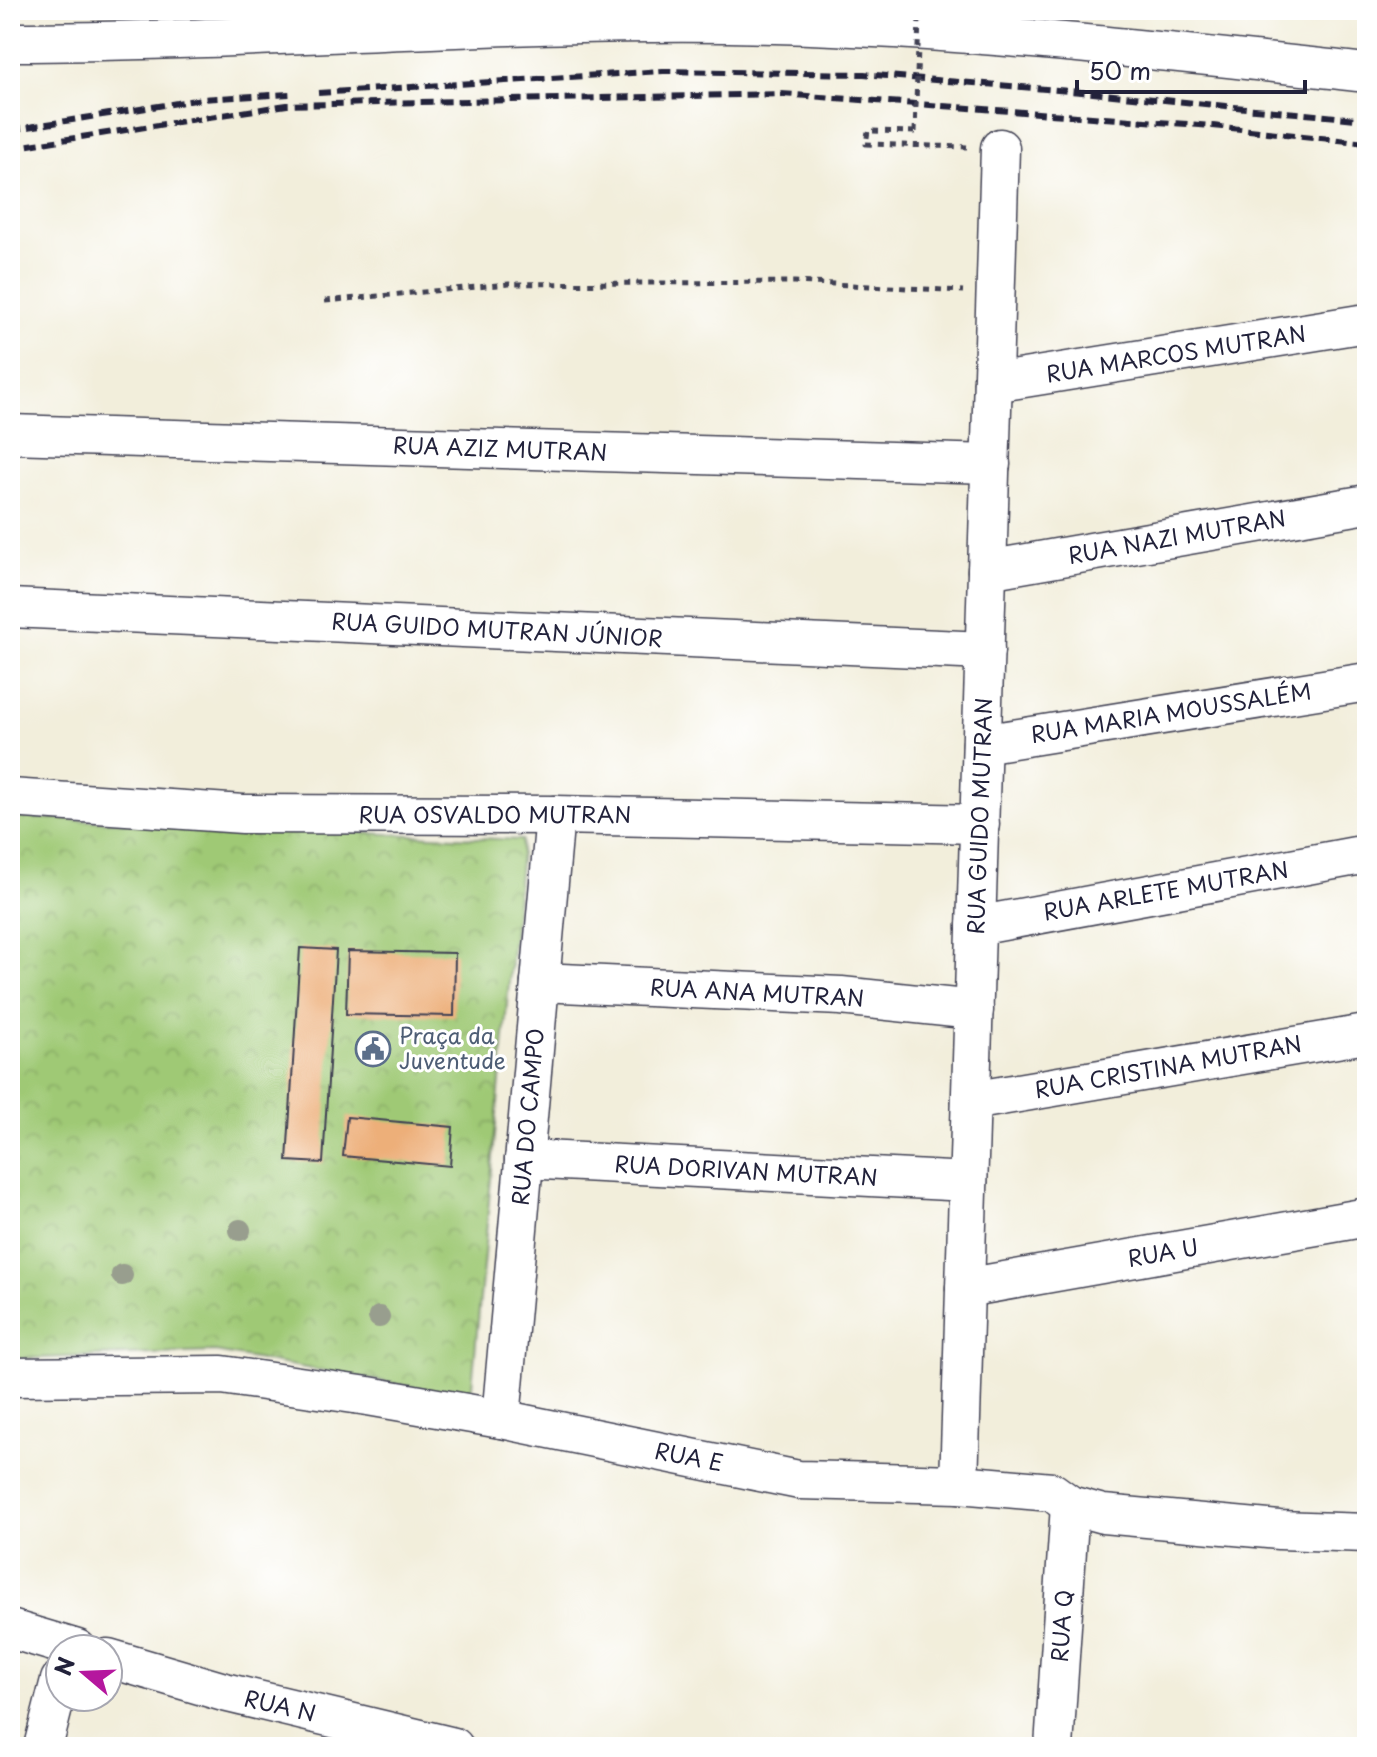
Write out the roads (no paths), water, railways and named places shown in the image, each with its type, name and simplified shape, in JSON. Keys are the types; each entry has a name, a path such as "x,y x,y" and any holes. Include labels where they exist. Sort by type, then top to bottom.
{"street":[{"path":"10,42 137,42 528,24 774,24 1013,36 1367,73"},
{"name":"RUA GUIDO MUTRAN","path":"959,1484 1000,148"},
{"name":"RUA MARCOS MUTRAN","path":"993,383 1360,324"},
{"name":"RUA AZIZ MUTRAN","path":"10,434 991,464"},
{"name":"RUA NAZI MUTRAN","path":"987,570 1367,504"},
{"name":"RUA GUIDO MUTRAN JÚNIOR","path":"10,608 985,651"},
{"name":"RUA MARIA MOUSSALÉM","path":"982,744 1361,683"},
{"name":"RUA OSVALDO MUTRAN","path":"10,798 243,814 555,815 980,824"},
{"name":"RUA DO CAMPO","path":"501,1419 555,815"},
{"name":"RUA ARLETE MUTRAN","path":"976,926 1356,856"},
{"name":"RUA ANA MUTRAN","path":"540,982 841,996 974,1010"},
{"name":"RUA CRISTINA MUTRAN","path":"971,1101 1366,1034"},
{"name":"RUA DORIVAN MUTRAN","path":"524,1159 968,1182"},
{"name":"RUA U","path":"965,1288 1362,1218"},
{"name":"RUA E","path":"10,1377 222,1375 501,1419 799,1480 959,1484 1052,1492 1070,1505 1103,1514 1279,1530 1367,1533"},
{"name":"RUA Q","path":"1054,1747 1070,1505"},
{"path":"10,1629 44,1645"},
{"name":"RUA N","path":"124,1663 224,1692 454,1747"},
{"path":"43,1747 52,1713"}],"railway":[{"path":"318,93 663,71 864,74 1367,120"},
{"path":"10,130 202,99 290,94"},
{"path":"10,148 287,105 781,94 1213,126 1367,143"}],"place":[{"name":"Praça da Juventude","path":"373,1049"}]}
